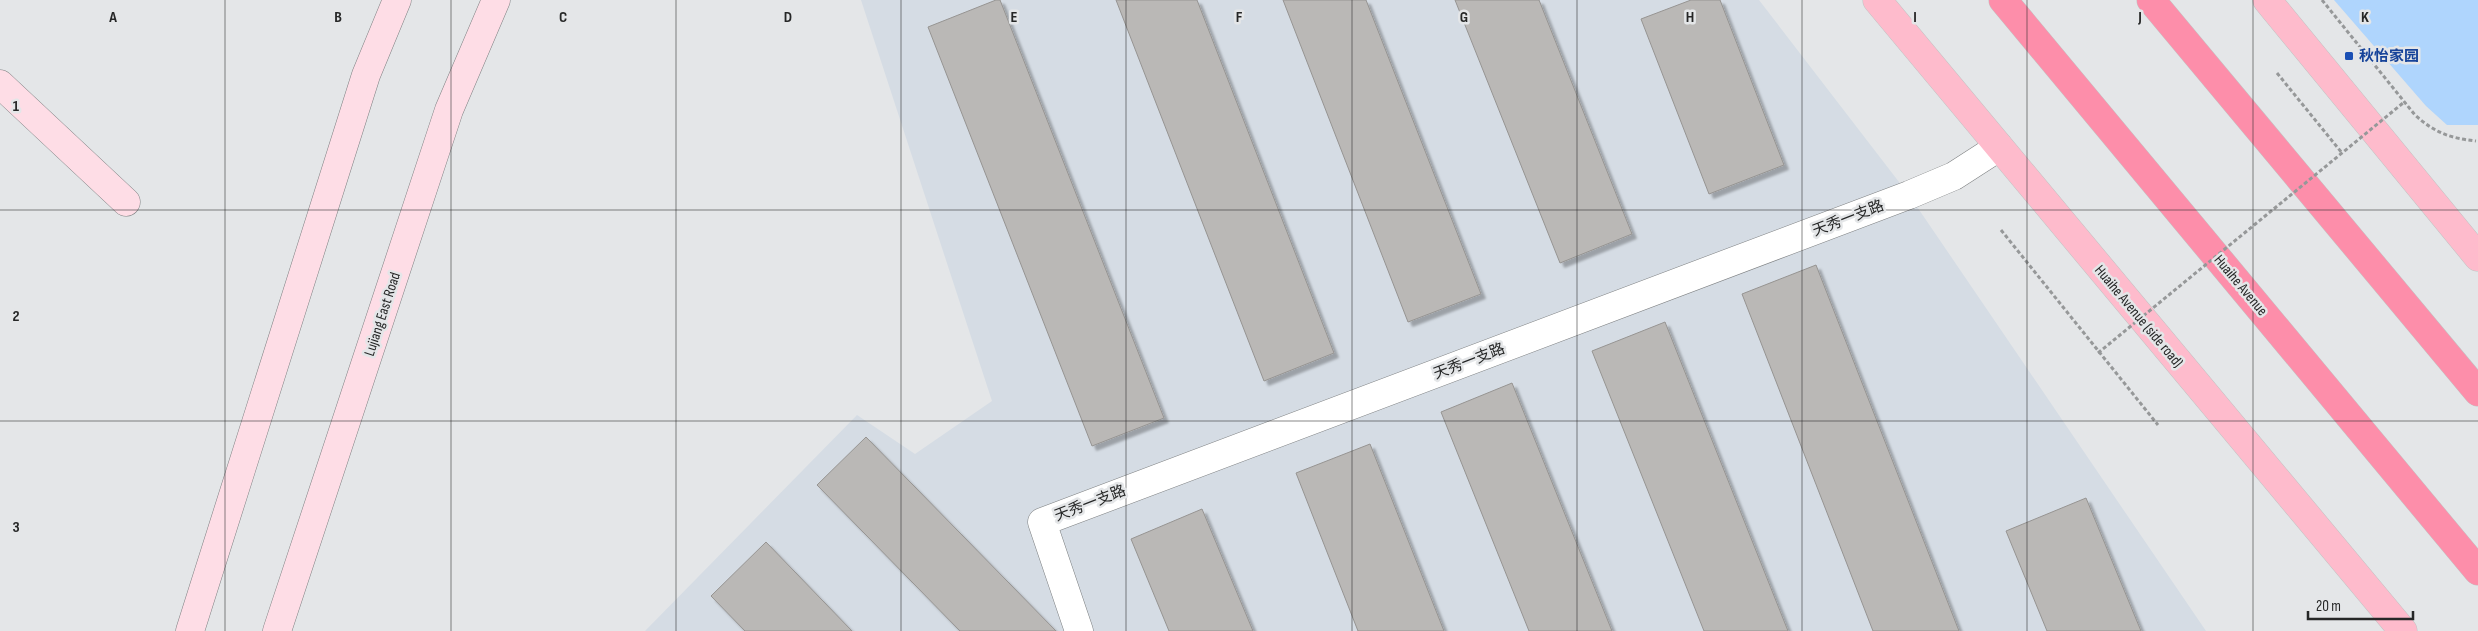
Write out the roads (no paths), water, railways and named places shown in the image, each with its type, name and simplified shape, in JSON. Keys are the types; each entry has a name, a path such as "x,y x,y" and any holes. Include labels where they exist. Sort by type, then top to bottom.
{"highway":[{"name":"Huaihe Avenue","path":"2003,0 2478,571"},
{"path":"2151,0 2478,392"}],"main road":[{"name":"Huaihe Avenue (side road)","path":"1876,0 2403,631"},
{"path":"2267,0 2478,257"}],"street":[{"path":"190,631 366,76 397,0"},
{"name":"Lujiang East Road","path":"277,631 449,110 496,0"},
{"path":"0,84 126,202"},
{"name":"天秀一支路","path":"1079,631 1042,522 1909,195 1954,176 1999,147"}],"place":[{"name":"秋怡家园","path":"2349,56"}]}
